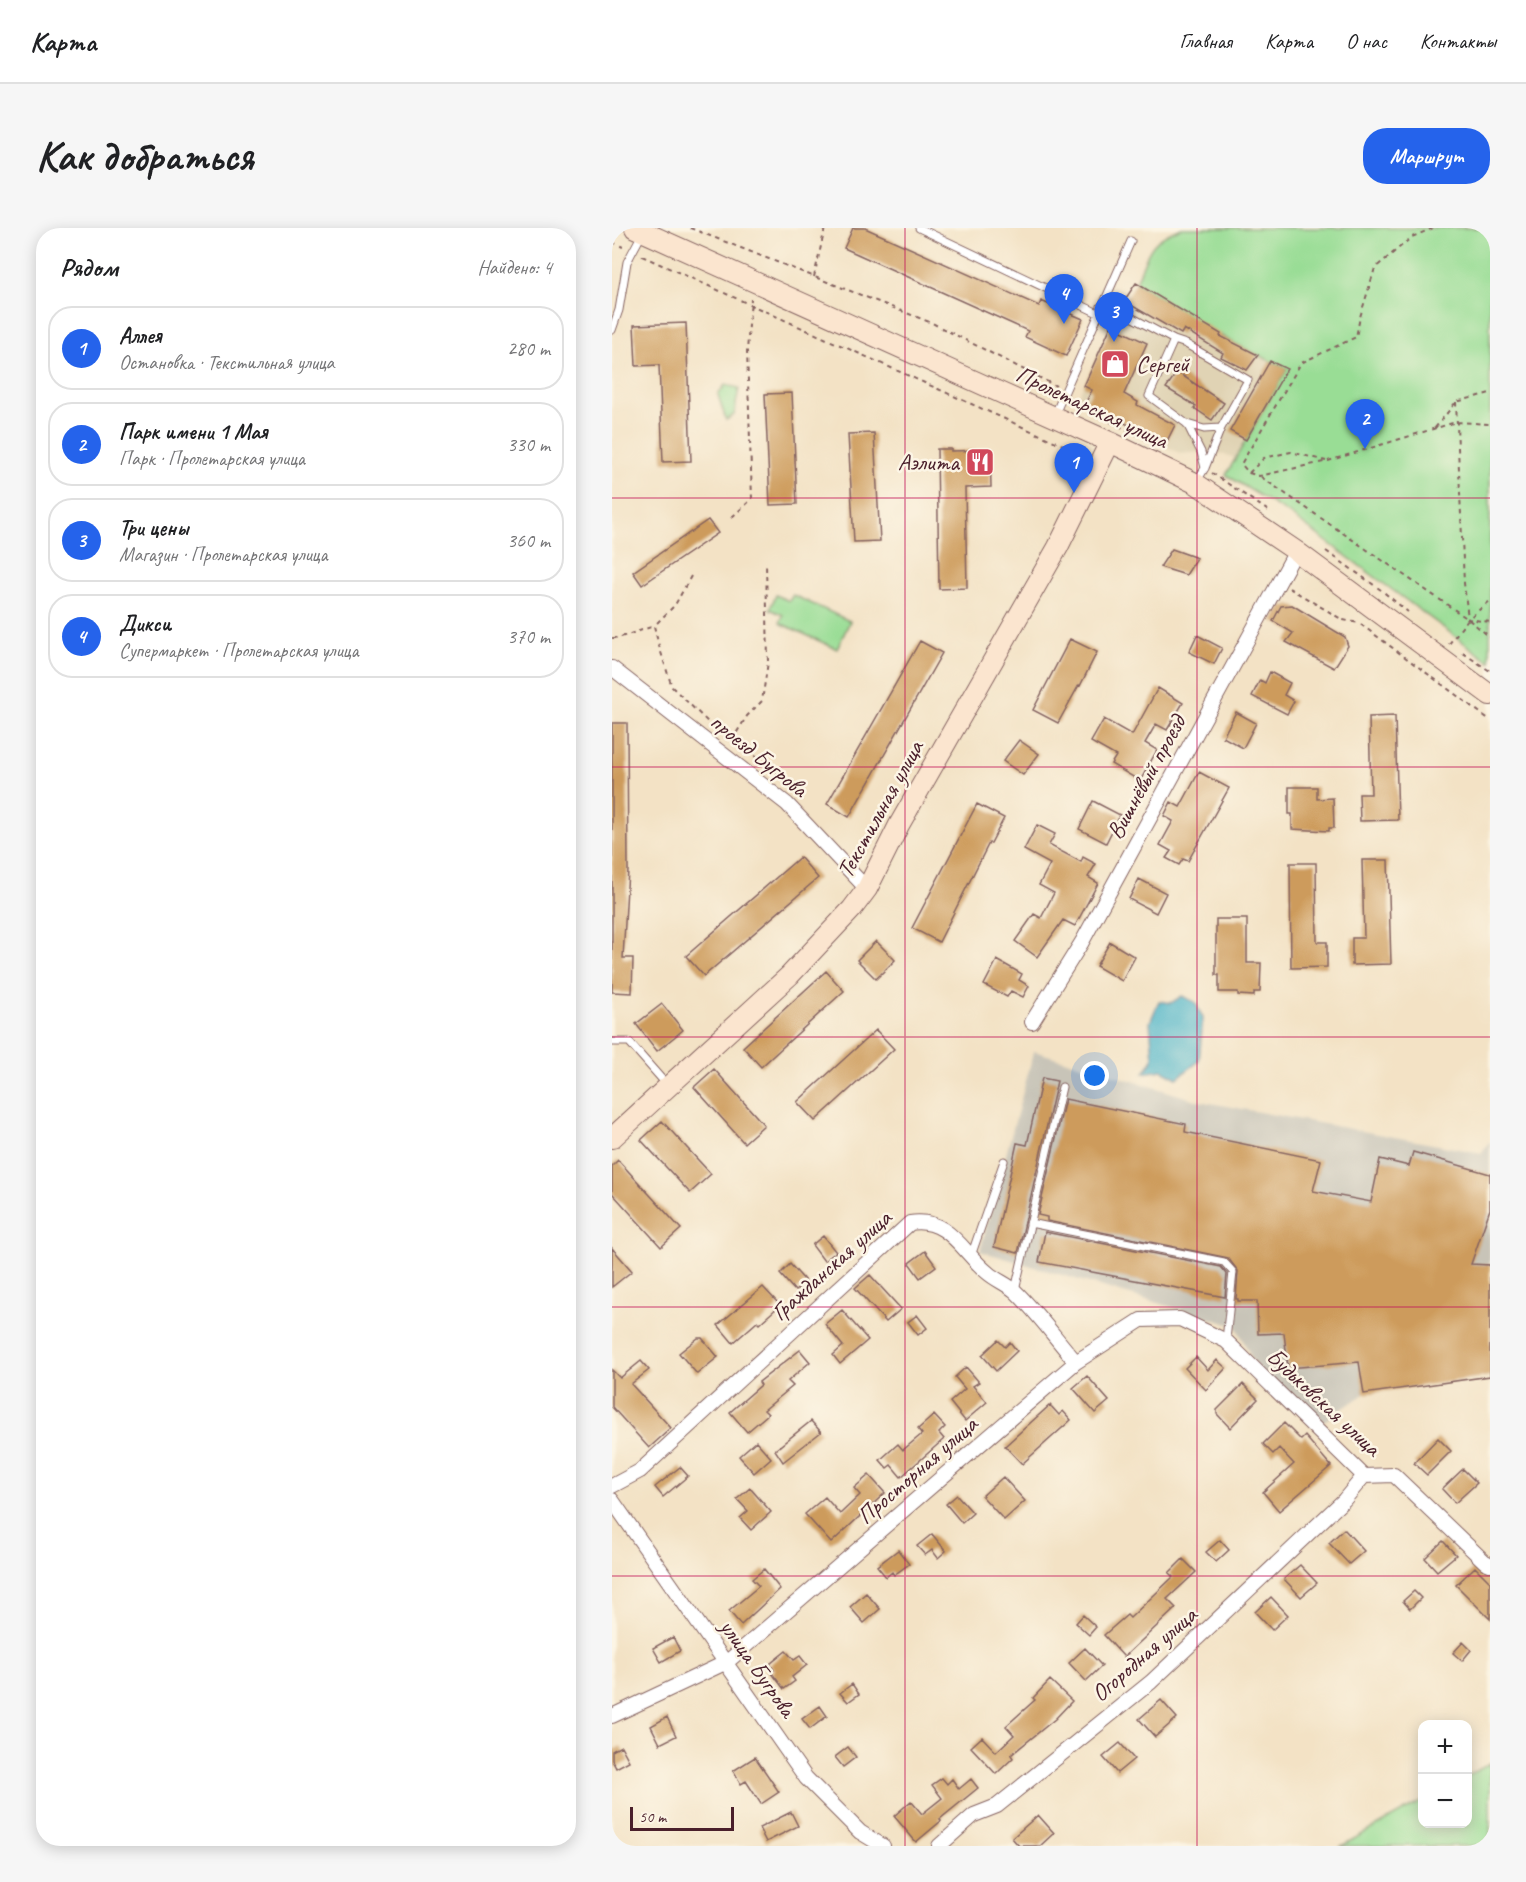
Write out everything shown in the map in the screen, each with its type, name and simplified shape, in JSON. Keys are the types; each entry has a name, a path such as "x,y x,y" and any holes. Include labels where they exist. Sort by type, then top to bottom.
{"street":[{"name":"Пролетарская улица","path":"639,230 1110,442 1200,476 1296,551 1490,695"},
{"name":"Текстильная улица","path":"612,1138 790,975 852,909 867,889 899,825 1058,547 1110,442"},
{"name":"Вишнёвый проезд","path":"1032,1022 1082,942 1296,551"},
{"name":"проезд Бугрова","path":"612,668 787,804 867,889"},
{"name":"Гражданская улица","path":"612,1486 640,1471 910,1223 923,1221 932,1223 952,1235 988,1273 1015,1290 1076,1362"},
{"name":"Будьковская улица","path":"1141,1320 1180,1319 1226,1341 1365,1476 1394,1475 1485,1562 1490,1564"},
{"name":"Просторная улица","path":"612,1716 727,1662 1076,1362 1141,1320"},
{"name":"Огородная улица","path":"939,1846 974,1815 997,1806 1151,1682 1344,1500 1365,1476"},
{"name":"улица Бугрова","path":"612,1500 806,1778 860,1832 883,1846"}],"lane":[{"path":"919,228 1100,310 1118,310 1186,344 1248,380 1221,428 1200,476"},
{"path":"612,330 619,310 627,262 633,252 639,230"},
{"path":"1054,417 1131,241"},
{"path":"1174,340 1149,396 1187,424 1203,429 1221,428"},
{"path":"1187,424 1201,452 1200,476"},
{"path":"612,1042 629,1042 669,1087"},
{"path":"1015,1290 1062,1087"},
{"path":"971,1256 1004,1161"},
{"path":"1030,1224 1224,1263 1233,1272 1226,1341"}],"path":[{"path":"814,277 825,228"},
{"path":"1433,228 1412,237 1375,268 1356,337 1301,363 1241,464 1249,473 1259,476 1468,619 1490,637"},
{"path":"612,242 1100,462"},
{"path":"732,517 752,499 747,351 749,304 757,283"},
{"path":"1434,429 1456,402 1490,393"},
{"path":"1456,402 1464,583 1468,619"},
{"path":"1259,476 1328,461 1456,422 1490,424"},
{"path":"1249,473 1264,458 1291,452 1328,461"},
{"path":"732,740 747,716 762,701 768,663 766,562"},
{"path":"612,638 654,626 675,605 691,576"},
{"path":"1279,582 1343,620 1359,624 1490,720"},
{"path":"1490,601 1468,619 1448,645 1471,657 1490,671"},
{"path":"1468,619 1490,622"},
{"path":"654,626 658,646 672,687 714,728 765,763 800,794 805,804"}],"shaded area":[{"path":"1136,283 1230,341 1287,369 1235,458 1212,451 1181,454 1079,402 1078,397 1118,310"},
{"path":"1034,1051 1199,1101 1481,1153 1490,1141 1490,1376 1364,1394 1317,1426 1255,1365 1236,1326 980,1251"}],"green space":[{"path":"1182,228 1490,228 1490,662 1288,513 1226,475 1287,369 1230,341 1136,283 1147,256 1156,243 1162,237"},
{"path":"725,385 739,388 734,415 726,420 718,395"},
{"path":"776,595 789,601 793,595 850,621 837,649 780,623 783,615 770,609"},
{"path":"1490,1763 1490,1846 1341,1846 1418,1803 1418,1828 1472,1828 1472,1774"}],"water":[{"path":"1182,996 1195,1002 1203,1018 1199,1061 1177,1078 1162,1070 1144,1073 1153,1059 1150,1022 1159,1001 1171,1003"}],"building":[{"path":"853,228 865,228 1039,306 1041,301 1083,319 1066,356 1025,337 1028,331 844,248"},
{"path":"1136,283 1221,334 1220,336 1258,355 1247,370 1221,357 1223,353 1184,329 1181,334 1124,301"},
{"path":"686,323 691,461 663,462 659,365 636,366 634,325"},
{"path":"1111,326 1147,343 1124,394 1138,402 1137,405 1175,425 1166,443 1085,404 1092,390 1084,386"},
{"path":"1270,361 1287,369 1246,440 1230,431"},
{"path":"1177,372 1224,403 1212,420 1194,408 1196,406 1166,388"},
{"path":"792,393 797,504 770,505 765,394"},
{"path":"874,433 880,541 854,542 848,434"},
{"path":"937,449 990,450 991,487 965,488 967,588 939,589"},
{"path":"708,520 718,533 642,585 633,572"},
{"path":"1172,549 1197,558 1186,575 1160,567"},
{"path":"1292,605 1345,637 1348,646 1334,668 1286,642 1293,633 1273,621 1281,606"},
{"path":"1197,635 1222,648 1214,664 1189,652"},
{"path":"1070,639 1097,652 1058,723 1033,710"},
{"path":"920,641 942,653 849,817 827,804"},
{"path":"1270,672 1290,683 1284,695 1294,701 1287,714 1252,696 1260,680 1265,683"},
{"path":"1158,688 1183,703 1167,730 1156,724 1145,743 1157,750 1140,781 1111,764 1116,756 1091,742 1104,719 1132,735"},
{"path":"1236,712 1256,723 1243,748 1223,737"},
{"path":"1395,716 1398,820 1360,821 1359,794 1371,794 1369,717"},
{"path":"612,723 627,723 628,870 623,958 633,958 632,993 612,992"},
{"path":"1019,740 1039,754 1023,775 1003,761"},
{"path":"1199,772 1229,788 1188,861 1183,859 1179,865 1166,858 1171,851 1160,845 1173,821 1164,816 1171,802 1180,807"},
{"path":"1289,787 1317,787 1317,799 1333,798 1334,828 1329,828 1329,831 1292,829 1292,814 1289,814"},
{"path":"1093,801 1120,815 1106,843 1079,829"},
{"path":"977,804 1004,818 939,942 912,928"},
{"path":"1037,825 1055,834 1049,845 1081,862 1083,857 1096,864 1088,877 1098,883 1075,926 1063,920 1037,957 1015,941 1034,914 1041,918 1054,893 1039,885 1050,864 1024,850"},
{"path":"800,857 818,878 704,976 686,956"},
{"path":"1362,860 1388,860 1391,964 1352,965 1352,938 1364,938"},
{"path":"1290,863 1316,863 1317,942 1327,942 1327,967 1291,968"},
{"path":"1139,879 1166,893 1156,913 1129,899"},
{"path":"1216,919 1247,919 1247,963 1261,963 1260,992 1254,992 1254,996 1238,995 1238,992 1219,992 1219,975 1216,975"},
{"path":"876,941 895,960 876,979 857,960"},
{"path":"1110,942 1135,957 1122,981 1096,966"},
{"path":"997,960 1022,974 1019,980 1029,986 1023,997 1011,991 1007,997 984,985"},
{"path":"826,971 844,991 761,1067 743,1047"},
{"path":"662,1004 683,1030 657,1051 636,1024"},
{"path":"876,1030 894,1049 815,1121 797,1102"},
{"path":"714,1069 764,1125 744,1143 694,1087"},
{"path":"1042,1078 1057,1081 1018,1253 994,1247 1017,1143 1027,1145"},
{"path":"1065,1099 1186,1124 1185,1132 1321,1160 1313,1191 1371,1202 1380,1159 1409,1166 1413,1152 1490,1174 1490,1209 1471,1264 1490,1265 1490,1376 1364,1394 1359,1362 1288,1368 1284,1333 1258,1334 1257,1301 1238,1301 1236,1299 1238,1271 1228,1258 1047,1221 1047,1217 1038,1215"},
{"path":"662,1121 711,1174 690,1193 641,1140"},
{"path":"618,1160 681,1229 661,1247 612,1193 612,1166"},
{"path":"1045,1232 1221,1267 1227,1274 1225,1297 1039,1262"},
{"path":"823,1236 836,1252 824,1261 812,1245"},
{"path":"612,1248 632,1271 612,1287"},
{"path":"925,1251 936,1266 920,1278 909,1263"},
{"path":"790,1264 806,1282 795,1291 780,1274"},
{"path":"870,1275 901,1309 886,1322 855,1288"},
{"path":"763,1287 778,1303 778,1307 733,1343 718,1325"},
{"path":"842,1310 868,1340 840,1364 833,1355 843,1346 825,1324"},
{"path":"917,1315 927,1328 918,1335 908,1322"},
{"path":"698,1338 702,1338 718,1357 697,1374 679,1353"},
{"path":"998,1340 1005,1347 1010,1342 1017,1351 996,1371 982,1355"},
{"path":"800,1350 810,1362 788,1381 793,1386 764,1410 768,1414 747,1432 730,1412 761,1385 759,1382"},
{"path":"1196,1357 1208,1370 1217,1360 1226,1368 1206,1390 1185,1368"},
{"path":"641,1361 649,1370 631,1384 671,1428 649,1448 612,1407 612,1370 620,1378"},
{"path":"966,1367 979,1382 973,1386 987,1402 965,1421 950,1402 965,1389 955,1377"},
{"path":"1087,1376 1109,1401 1095,1413 1073,1388"},
{"path":"1243,1384 1258,1399 1230,1428 1217,1414 1217,1410"},
{"path":"1050,1405 1059,1415 1063,1411 1071,1420 1022,1464 1005,1446"},
{"path":"934,1415 945,1427 939,1433 944,1439 901,1477 891,1465 887,1468 880,1460 898,1444 903,1450 922,1434 918,1429"},
{"path":"811,1421 821,1432 783,1462 775,1450"},
{"path":"1284,1423 1301,1440 1305,1436 1331,1466 1279,1511 1263,1492 1294,1464 1279,1448 1273,1454 1263,1444"},
{"path":"1438,1438 1451,1451 1427,1475 1414,1463"},
{"path":"756,1441 771,1458 754,1473 739,1456"},
{"path":"680,1467 688,1476 663,1497 655,1487"},
{"path":"1463,1469 1477,1483 1455,1503 1442,1489"},
{"path":"869,1475 885,1493 831,1543 805,1514 825,1497 840,1514 860,1495 854,1488"},
{"path":"1003,1477 1025,1501 1004,1520 982,1496"},
{"path":"750,1488 771,1512 751,1530 740,1518 748,1511 737,1499"},
{"path":"957,1495 973,1513 962,1523 946,1504"},
{"path":"1344,1529 1364,1551 1349,1564 1329,1543"},
{"path":"932,1534 946,1551 938,1558 932,1550 925,1555 917,1546"},
{"path":"1220,1540 1229,1550 1216,1562 1206,1552"},
{"path":"1443,1541 1456,1555 1437,1571 1425,1558"},
{"path":"898,1550 909,1564 894,1575 892,1572 886,1577 877,1566"},
{"path":"1183,1559 1196,1572 1167,1599 1176,1608 1124,1657 1104,1635 1127,1615 1130,1618 1173,1577 1169,1573"},
{"path":"1300,1565 1317,1583 1301,1597 1284,1579"},
{"path":"1475,1567 1490,1582 1490,1619 1456,1585"},
{"path":"764,1569 780,1589 741,1625 729,1611 759,1586 752,1579"},
{"path":"1414,1591 1421,1598 1410,1609 1403,1601"},
{"path":"866,1593 880,1609 864,1623 850,1607"},
{"path":"1271,1597 1288,1615 1272,1630 1255,1612"},
{"path":"1083,1615 1096,1627 1089,1635 1076,1623"},
{"path":"673,1637 680,1651 661,1662 653,1648"},
{"path":"1463,1642 1471,1650 1462,1661 1453,1653"},
{"path":"1085,1648 1102,1666 1086,1681 1069,1663"},
{"path":"786,1651 794,1660 800,1656 807,1665 792,1677 795,1681 784,1689 771,1672 774,1670 770,1664"},
{"path":"1050,1680 1072,1701 1055,1719 1011,1755 1013,1758 996,1774 971,1747 982,1737 996,1752 1014,1735 1006,1726 1035,1700 1033,1698"},
{"path":"852,1684 859,1694 848,1702 840,1693"},
{"path":"1161,1700 1177,1718 1155,1737 1139,1719"},
{"path":"820,1706 827,1716 810,1729 802,1719"},
{"path":"667,1717 676,1736 660,1744 651,1726"},
{"path":"1120,1743 1134,1759 1117,1773 1103,1757"},
{"path":"621,1746 629,1761 616,1768 612,1760 612,1751"},
{"path":"848,1747 856,1757 843,1767 835,1757"},
{"path":"755,1757 779,1792 761,1804 746,1781 741,1784 733,1771"},
{"path":"942,1778 947,1784 952,1779 959,1789 971,1779 978,1788 916,1842 894,1816 911,1801 922,1814 942,1798 932,1785"},
{"path":"791,1812 798,1826 766,1842 759,1828"},
{"path":"1038,1815 1054,1833 1040,1846 1019,1846 1012,1838"}],"place":[{"name":"Дикси","path":"1064,324"},
{"name":"Три цены","path":"1114,342"},
{"name":"Сергей","path":"1115,364"},
{"name":"Парк имени 1 Мая","path":"1365,449"},
{"name":"Аэлита","path":"980,462"},
{"name":"Аллея","path":"1074,493"}]}
